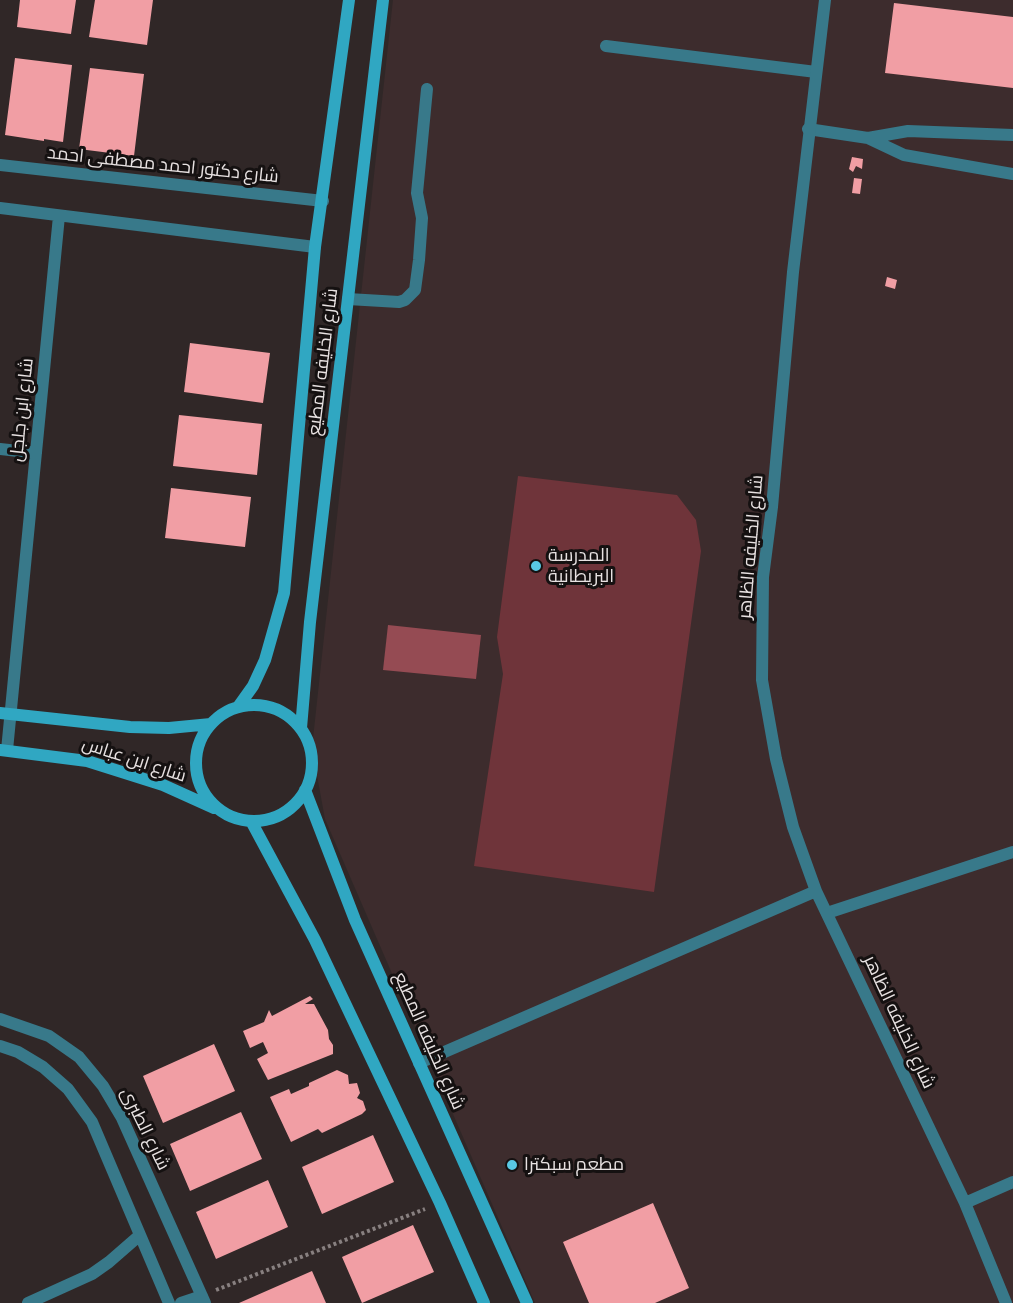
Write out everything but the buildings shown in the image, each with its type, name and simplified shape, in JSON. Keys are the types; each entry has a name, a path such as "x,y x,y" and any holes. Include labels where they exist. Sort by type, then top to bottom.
{"street":[{"name":"شارع الخليفه المطيع","path":"238,707 253,686 265,660 284,593 315,247 349,0"},
{"name":"شارع الخليفه المطيع","path":"301,728 309,633 383,0"},
{"name":"شارع الخليفه الظاهر","path":"825,0 808,129 772,507 763,577 762,680 778,771 793,827 816,891 965,1203 1006,1303"},
{"path":"606,46 816,72"},
{"path":"348,299 399,302 405,300 415,290 422,218 417,193 428,89"},
{"path":"808,129 868,138 904,155 1013,174"},
{"path":"868,138 908,130 1013,135"},
{"name":"شارع دكتور احمد مصطفى احمد","path":"0,165 323,201"},
{"path":"0,208 315,247"},
{"name":"شارع ابن جلجل","path":"4,750 5,714 36,453 59,216"},
{"path":"0,449 36,453"},
{"path":"259,704 280,710 297,723 307,736 312,751 313,767 310,783 299,802 281,816 260,822 238,820 218,810 206,796 198,778 196,759 200,740 211,724 228,711 238,707 259,704"},
{"name":"شارع ابن عباس","path":"5,714 130,727 169,728 211,724"},
{"name":"شارع ابن عباس","path":"4,750 87,760 163,785 218,810"},
{"name":"شارع الخليفه المطيع","path":"305,790 355,920 527,1303"},
{"path":"251,821 315,940 440,1203 484,1303"},
{"path":"827,913 1013,852"},
{"path":"420,1063 816,891"},
{"name":"شارع الطبرى","path":"0,1019 49,1036 79,1058 103,1086 122,1118 203,1299"},
{"path":"0,1046 18,1052 43,1067 68,1089 92,1122 169,1303"},
{"path":"965,1203 1013,1182"},
{"path":"28,1303 92,1274 110,1262 140,1235"},
{"path":"181,1303 203,1299"}],"path":[{"path":"203,1299 440,1203"}],"shaded area":[{"path":"393,0 1013,0 1013,1303 535,1303 325,819 312,748"},
{"path":"518,476 677,495 696,520 701,551 654,892 474,866 503,674 497,637"},
{"path":"388,625 481,635 476,679 383,670"}],"place":[{"name":"المدرسة البريطانية","path":"536,566"},
{"name":"مطعم سبكترا","path":"512,1165"}]}
